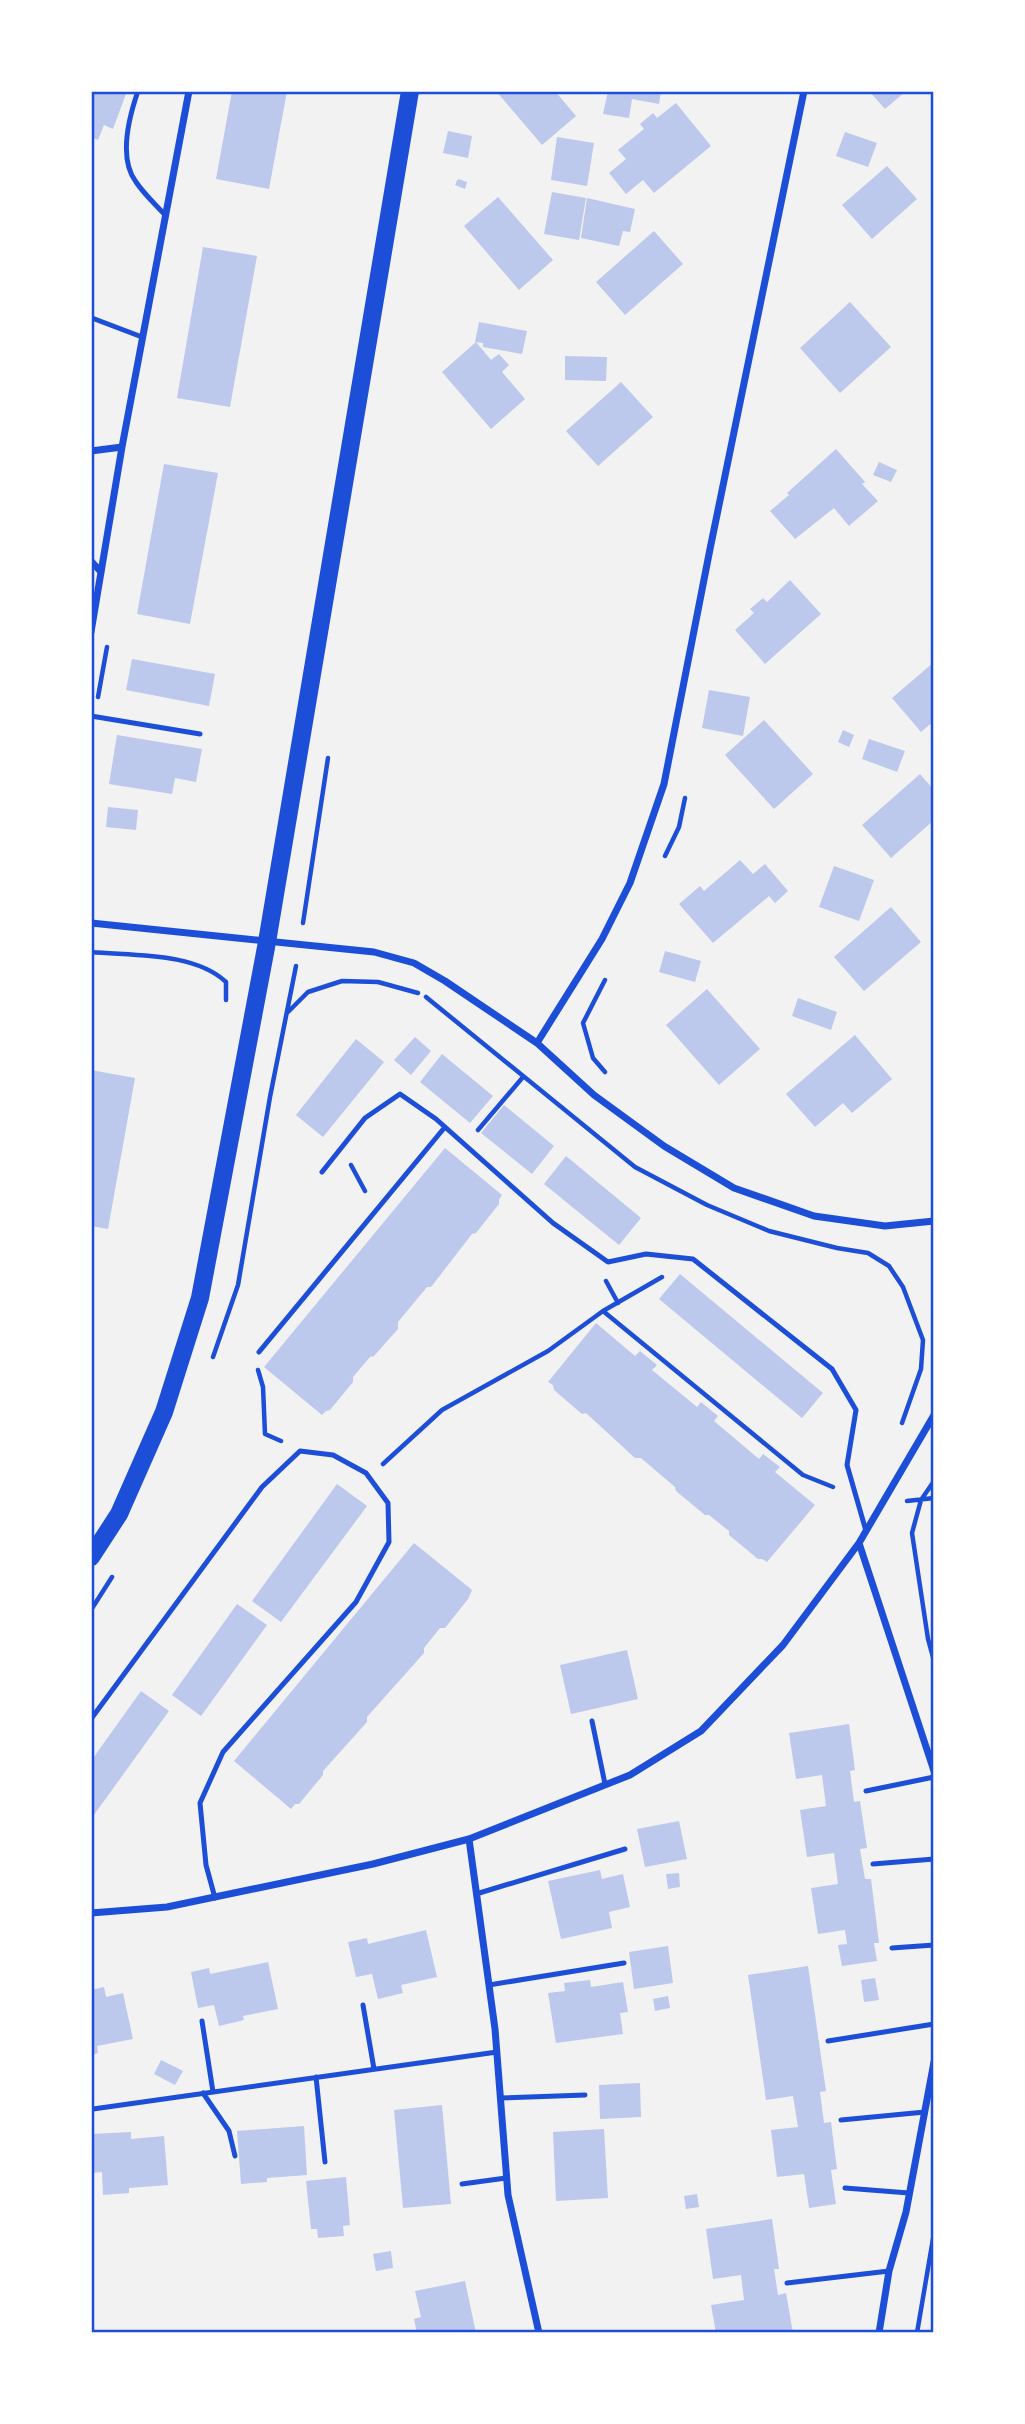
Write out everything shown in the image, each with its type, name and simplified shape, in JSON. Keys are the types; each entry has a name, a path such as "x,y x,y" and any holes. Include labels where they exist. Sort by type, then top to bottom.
{"main road":[{"path":"91,1557 119,1514 164,1412 200,1298 267,942 410,91"}],"street":[{"path":"91,632 122,447 189,91"},
{"path":"537,1043 602,939 630,883 664,785 804,91"},
{"path":"91,451 122,447"},
{"path":"91,561 101,572"},
{"path":"91,923 374,952 414,963 537,1043 594,1095 664,1146 734,1188 814,1216 885,1226 934,1221"},
{"path":"91,1913 167,1907 373,1864 469,1839 630,1775 701,1731 783,1645 859,1543 934,1415"},
{"path":"859,1543 934,1772"},
{"path":"469,1839 497,2052 508,2195 539,2333"},
{"path":"879,2333 889,2271 909,2193 934,2062"}],"lane":[{"path":"138,91 131,111 126,153 134,180 166,216"},
{"path":"92,318 142,338"},
{"path":"91,716 200,734"},
{"path":"322,1172 365,1118 400,1094 445,1127 553,1223 608,1262 646,1254 693,1259 832,1369 856,1410 847,1465 866,1531"},
{"path":"259,1352 445,1127"},
{"path":"91,1718 262,1487 300,1451 333,1455 366,1473 388,1503 389,1542 356,1602 223,1752 200,1803 206,1865 215,1898"},
{"path":"592,1721 605,1784"},
{"path":"866,1790 934,1777"},
{"path":"476,1894 625,1849"},
{"path":"873,1864 934,1859"},
{"path":"892,1948 934,1945"},
{"path":"489,1985 624,1963"},
{"path":"363,2005 374,2069"},
{"path":"202,2021 212,2092"},
{"path":"828,2041 934,2024"},
{"path":"93,2109 497,2052"},
{"path":"316,2077 325,2162"},
{"path":"203,2093 229,2131 235,2156"},
{"path":"500,2098 584,2095"},
{"path":"841,2120 925,2112"},
{"path":"462,2184 506,2178"},
{"path":"845,2188 909,2193"},
{"path":"787,2283 889,2271"}],"path":[{"path":"91,952 191,961 216,972 226,982 226,1011 252,1020 285,1024"},
{"path":"287,1012 309,992 342,981 378,982 421,993 635,1167 707,1206 769,1231 868,1253 889,1266 903,1287 923,1340 921,1369 901,1425"},
{"path":"466,1145 523,1077"},
{"path":"337,1153 354,1167 374,1213"},
{"path":"369,1477 416,1431 442,1410 548,1351 603,1311 693,1259"},
{"path":"604,1279 618,1303"},
{"path":"603,1311 803,1475 856,1498"},
{"path":"259,1352 257,1366 263,1387 265,1434 300,1451"},
{"path":"934,1481 921,1500 912,1533 928,1639 934,1661"},
{"path":"917,2333 934,2233"}],"building":[{"path":"91,91 127,91 113,129 104,125 98,140 91,137"},
{"path":"232,91 287,91 269,189 216,179"},
{"path":"496,91 555,91 576,116 542,145"},
{"path":"608,91 661,91 659,104 632,99 629,118 603,114"},
{"path":"869,91 906,91 885,109"},
{"path":"676,103 711,146 654,193 643,180 626,194 609,173 626,159 618,150 644,129 640,124 653,113 657,118"},
{"path":"448,131 472,136 468,158 443,153"},
{"path":"845,132 877,143 868,167 836,156"},
{"path":"557,137 594,143 587,186 551,180"},
{"path":"887,166 917,199 872,239 842,205"},
{"path":"458,179 467,182 465,189 455,185"},
{"path":"552,192 586,198 579,240 544,234"},
{"path":"498,197 553,260 519,290 464,226"},
{"path":"587,198 635,209 630,232 623,231 619,246 581,238"},
{"path":"654,231 683,264 625,315 596,282"},
{"path":"203,247 257,256 230,407 177,398"},
{"path":"850,302 891,347 840,393 800,348"},
{"path":"479,322 527,331 522,354 483,347 483,343 475,342"},
{"path":"476,342 491,360 499,354 509,365 502,372 525,399 491,429 442,372"},
{"path":"565,356 607,357 606,381 565,380"},
{"path":"621,382 653,417 598,466 566,431"},
{"path":"836,449 878,501 849,526 834,508 795,539 770,511"},
{"path":"879,462 897,470 891,482 873,475"},
{"path":"164,464 218,473 190,624 137,614"},
{"path":"790,580 821,614 765,664 735,630 754,613 750,609 763,598 767,602"},
{"path":"132,659 215,674 209,706 126,690"},
{"path":"934,662 934,721 921,732 892,698"},
{"path":"709,690 750,697 743,736 702,728"},
{"path":"764,720 813,774 774,809 725,755"},
{"path":"843,730 854,735 849,747 838,742"},
{"path":"117,735 202,749 196,782 175,778 172,794 109,784"},
{"path":"869,739 905,751 897,772 862,759"},
{"path":"920,774 934,790 934,820 891,858 862,825"},
{"path":"108,807 138,810 136,830 106,827"},
{"path":"740,860 753,874 765,864 788,891 775,903 769,896 713,943 679,904 700,886 704,891"},
{"path":"834,866 874,880 859,921 819,907"},
{"path":"891,907 921,942 864,991 834,957"},
{"path":"665,951 701,961 695,982 659,972"},
{"path":"707,989 760,1049 719,1085 666,1025"},
{"path":"798,998 837,1012 831,1030 792,1016"},
{"path":"855,1035 892,1079 852,1113 843,1103 815,1127 786,1094"},
{"path":"415,1037 431,1051 411,1075 394,1060"},
{"path":"356,1039 384,1062 323,1137 296,1115"},
{"path":"442,1054 493,1096 470,1123 420,1082"},
{"path":"91,1070 135,1078 108,1229 91,1226"},
{"path":"504,1105 554,1146 532,1174 481,1133"},
{"path":"445,1148 502,1195 499,1204 431,1287 427,1287 398,1322 398,1329 353,1377 353,1382 330,1410 322,1415 264,1367"},
{"path":"566,1156 641,1218 619,1245 544,1184"},
{"path":"680,1274 823,1393 802,1418 659,1299"},
{"path":"596,1323 635,1356 640,1351 657,1365 652,1370 697,1407 701,1402 718,1416 714,1421 759,1459 763,1454 780,1467 775,1472 815,1505 767,1562 758,1559 729,1535 729,1531 676,1491 675,1487 641,1458 635,1458 548,1382"},
{"path":"337,1484 367,1506 281,1622 252,1601"},
{"path":"414,1543 472,1590 468,1599 445,1628 440,1628 424,1648 424,1653 367,1717 367,1722 323,1771 323,1775 299,1804 295,1804 291,1809 234,1761"},
{"path":"237,1604 267,1625 201,1716 172,1695"},
{"path":"627,1650 638,1699 571,1714 560,1665"},
{"path":"141,1691 169,1711 91,1819 91,1761"},
{"path":"849,1724 855,1770 850,1771 854,1802 860,1801 867,1848 860,1849 865,1879 871,1879 879,1943 874,1943 877,1961 842,1966 838,1945 847,1944 845,1930 818,1934 811,1888 838,1884 834,1853 807,1857 800,1810 826,1806 822,1775 796,1779 789,1733"},
{"path":"679,1821 687,1859 645,1867 637,1829"},
{"path":"600,1870 602,1879 623,1874 630,1907 609,1912 612,1928 561,1939 548,1881"},
{"path":"679,1873 680,1887 668,1889 666,1874"},
{"path":"426,1930 437,1977 401,1985 403,1993 378,1999 372,1974 356,1977 348,1942 367,1938 368,1944"},
{"path":"668,1946 673,1983 634,1989 629,1952"},
{"path":"268,1962 278,2009 243,2016 244,2020 219,2026 214,2005 198,2008 191,1972 209,1968 210,1974"},
{"path":"808,1966 826,2091 820,2092 824,2123 831,2122 837,2169 831,2170 836,2204 809,2208 804,2174 777,2177 771,2130 798,2127 793,2096 766,2100 748,1975"},
{"path":"875,1978 879,2000 864,2002 861,1980"},
{"path":"590,1980 591,1987 623,1982 628,2012 620,2013 623,2034 556,2043 548,1993 565,1991 564,1983"},
{"path":"104,1987 106,1997 123,1993 133,2039 97,2046 98,2053 91,2055 91,1990"},
{"path":"668,1996 670,2008 655,2011 653,1999"},
{"path":"161,2060 183,2071 175,2085 154,2074"},
{"path":"640,2083 641,2117 600,2119 599,2085"},
{"path":"442,2105 451,2204 403,2208 394,2110"},
{"path":"304,2126 307,2175 267,2178 267,2182 241,2184 237,2131"},
{"path":"604,2129 608,2198 556,2201 553,2132"},
{"path":"131,2132 131,2139 164,2136 168,2185 129,2188 129,2193 103,2195 102,2172 91,2173 91,2134"},
{"path":"346,2177 350,2225 343,2226 344,2236 318,2238 317,2229 311,2229 306,2181"},
{"path":"697,2194 699,2207 686,2209 684,2196"},
{"path":"772,2219 779,2269 774,2269 778,2295 786,2293 793,2333 716,2333 711,2305 744,2300 741,2275 713,2279 706,2229"},
{"path":"391,2251 393,2268 376,2271 373,2254"},
{"path":"465,2281 476,2333 417,2333 414,2319 421,2317 415,2291"}]}
